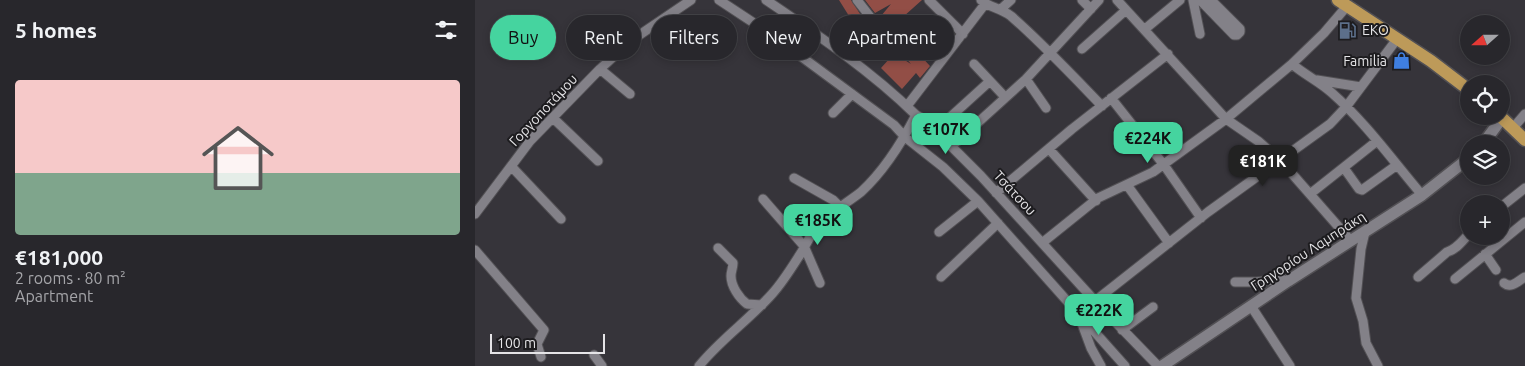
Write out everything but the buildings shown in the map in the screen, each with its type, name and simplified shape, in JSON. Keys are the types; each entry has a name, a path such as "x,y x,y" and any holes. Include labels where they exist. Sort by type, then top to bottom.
{"main road":[{"path":"1343,3 1431,61 1460,83"},
{"path":"1510,125 1525,140"}],"street":[{"name":"Γοργοποτάμου","path":"475,214 531,141 600,69 632,40 691,0"},
{"path":"719,0 765,30 894,125 905,137 943,167 979,201 1125,366"},
{"name":"Τσάτσου","path":"765,0 830,45"},
{"path":"857,0 869,15"},
{"path":"929,0 963,34"},
{"path":"1001,9 1011,0"},
{"path":"1082,0 1091,9"},
{"path":"952,146 1026,79 1099,0"},
{"path":"1117,0 1226,119 1258,141 1280,160 1351,241"},
{"path":"1145,29 1180,0"},
{"path":"1193,0 1200,34"},
{"path":"1200,0 1234,35 1237,35 1240,29 1211,0"},
{"path":"907,106 963,34 983,2 1001,9 1050,52 1102,106"},
{"path":"1042,242 1105,194 1127,185 1164,165 1226,119 1291,64 1324,33 1343,3"},
{"path":"1082,49 1126,10"},
{"path":"1095,301 1201,218 1330,124 1397,39"},
{"path":"996,193 1111,98 1168,54"},
{"name":"Τσάτσου","path":"850,60 936,130 1122,330 1160,366"},
{"path":"974,64 1005,96"},
{"path":"1291,64 1331,92 1346,106 1422,195"},
{"path":"600,69 631,94"},
{"path":"1026,79 1046,108"},
{"path":"1312,79 1361,87"},
{"path":"936,130 990,81"},
{"path":"833,113 852,94"},
{"path":"1111,98 1164,165 1201,218"},
{"path":"1513,128 1525,114"},
{"path":"699,366 722,341 754,314 778,287 805,246 810,235 818,226 839,206 873,180 905,137 916,115"},
{"path":"553,118 598,161"},
{"path":"1310,194 1377,141"},
{"path":"1049,149 1096,201"},
{"path":"1344,168 1359,189 1362,190 1397,165"},
{"name":"Γρηγορίου Λαμπράκη","path":"1160,366 1288,280 1422,195 1460,165"},
{"path":"511,166 561,219"},
{"path":"793,178 833,200 839,206"},
{"path":"1127,185 1169,243"},
{"path":"1510,200 1525,188"},
{"path":"763,199 805,246 820,283"},
{"path":"939,232 979,201"},
{"path":"1455,278 1525,222"},
{"path":"941,277 998,223"},
{"path":"1365,232 1361,249 1356,298 1363,321 1366,343 1378,366"},
{"path":"1418,277 1447,252 1460,244"},
{"path":"718,248 733,264 731,277 741,299 747,304 762,305"},
{"path":"475,250 544,330 537,344 541,357"},
{"path":"1485,254 1496,270"},
{"path":"1504,283 1507,286 1511,286 1525,277"},
{"path":"1235,282 1288,280"},
{"path":"1251,306 1290,366"},
{"path":"1122,330 1153,307"},
{"path":"1079,315 1091,348 1101,366"},
{"path":"594,355 602,366"}],"place":[{"name":"EKO","path":"1348,30"},
{"name":"Familia","path":"1401,61"}]}
